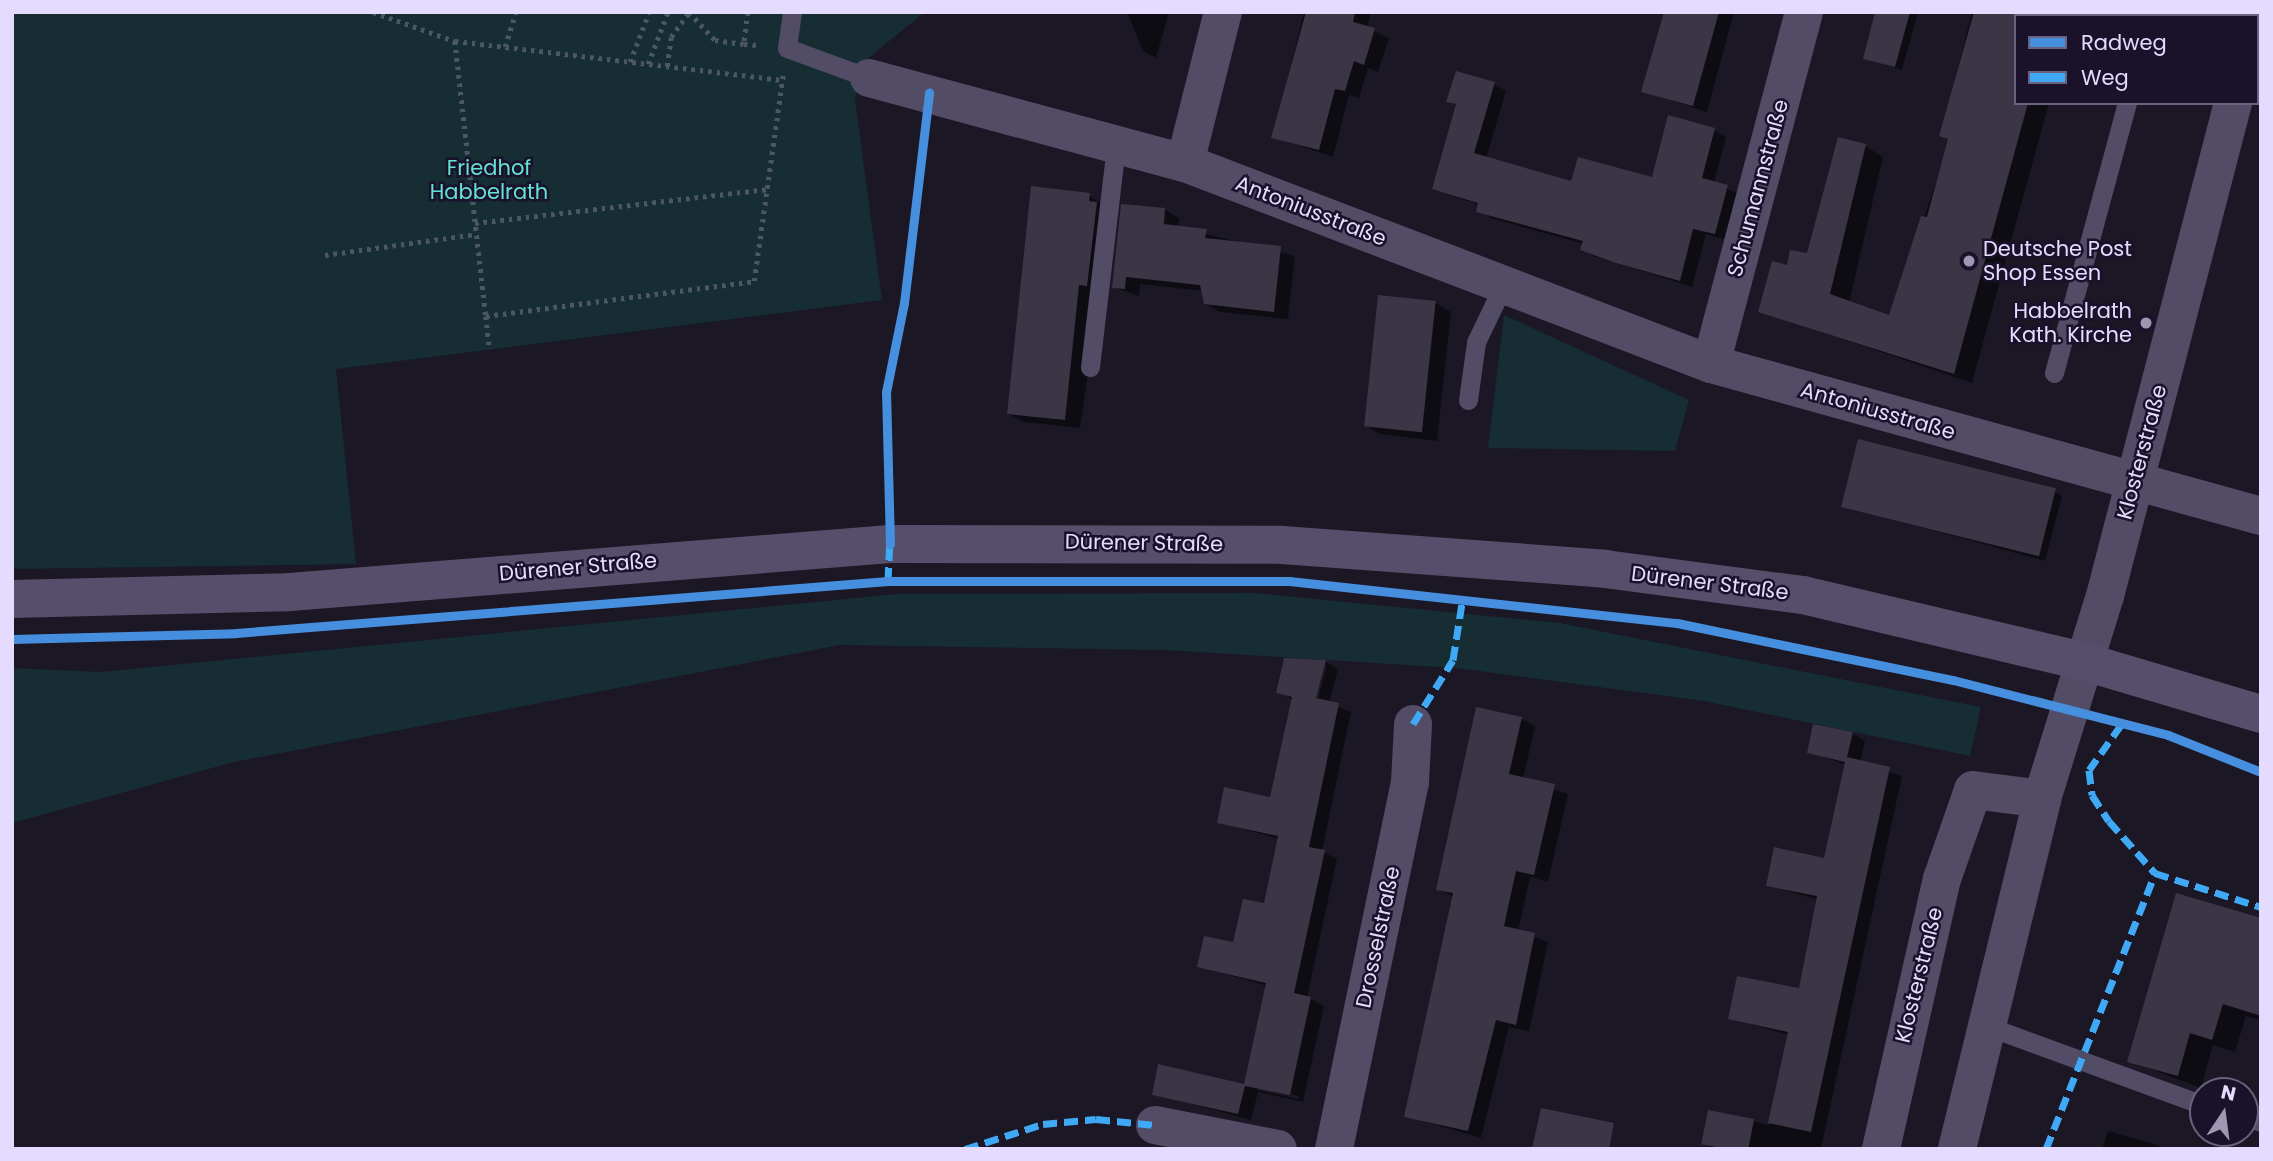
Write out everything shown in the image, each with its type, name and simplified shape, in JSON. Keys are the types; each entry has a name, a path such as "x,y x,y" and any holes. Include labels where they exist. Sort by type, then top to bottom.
{"main road":[{"name":"Dürener Straße","path":"12,599 290,592 890,544 1123,540 1440,555 1618,571 1803,594 2082,662 2261,714"}],"street":[{"path":"1185,163 1223,12"},
{"name":"Schumannstraße","path":"1711,364 1804,12"},
{"name":"Antoniusstraße","path":"869,78 1185,163 1711,364 2261,516"},
{"name":"Klosterstraße","path":"1956,1149 2042,799 2134,483 2232,105"},
{"name":"Drosselstraße","path":"1334,1149 1410,782 1413,724"},
{"name":"Klosterstraße","path":"1881,1149 1942,879 1973,790 2042,799"},
{"path":"1156,1125 1278,1149"}],"lane":[{"path":"792,12 787,48 869,78"},
{"path":"2054,373 2126,105"},
{"path":"1090,367 1116,144"},
{"path":"1468,400 1476,342 1503,286"},
{"path":"1987,1026 2189,1100"}],"path":[{"path":"373,12 455,41 782,80"},
{"path":"505,47 516,12"},
{"path":"630,62 649,12"},
{"path":"648,64 668,12"},
{"path":"667,66 671,37 689,12 715,40 744,44"},
{"path":"455,41 489,345"},
{"path":"486,316 754,281 787,48"},
{"path":"475,223 767,189"},
{"path":"325,255 476,234"}],"green space":[{"name":"Friedhof Habbelrath","path":"12,12 925,12 862,63 855,100 882,300 336,369 356,564 12,569"},
{"path":"1504,315 1689,400 1675,451 1488,448"},
{"path":"1256,593 1560,623 1981,707 1970,756 1704,701 1456,668 1165,650 840,645 234,762 12,823 12,668 101,672 897,594"}],"building":[{"path":"1306,12 1355,12 1353,22 1375,28 1364,65 1354,61 1345,91 1335,89 1319,150 1271,138"},
{"path":"1664,12 1719,12 1693,106 1641,92"},
{"path":"1875,12 1910,12 1895,67 1863,59"},
{"path":"1974,12 2016,12 2014,105 2027,105 1954,374 1758,312 1772,261 1787,265 1790,250 1807,253 1838,137 1866,144 1830,294 1889,315 1921,216 1927,217 1948,139 1939,136"},
{"path":"1456,71 1495,82 1474,153 1571,181 1578,157 1652,177 1668,115 1715,128 1702,178 1728,185 1715,234 1693,229 1680,281 1580,250 1583,241 1476,212 1478,203 1432,189 1456,104 1446,102"},
{"path":"1031,186 1090,193 1089,201 1097,202 1087,286 1079,285 1065,420 1007,414"},
{"path":"1121,204 1165,208 1164,224 1207,229 1205,238 1281,246 1274,312 1204,304 1200,285 1126,277 1125,289 1112,288"},
{"path":"1378,295 1436,301 1422,432 1364,426"},
{"path":"1858,439 2056,488 2039,556 1841,507"},
{"path":"1284,658 1326,660 1316,698 1339,703 1309,847 1325,850 1294,993 1311,997 1290,1095 1245,1086 1238,1114 1152,1095 1158,1064 1244,1084 1266,983 1197,967 1204,936 1233,942 1243,899 1264,903 1278,836 1217,823 1224,787 1270,797 1292,697 1276,693"},
{"path":"1476,707 1522,717 1509,774 1555,784 1534,875 1516,871 1504,926 1535,933 1516,1025 1496,1020 1468,1131 1404,1117 1453,893 1436,890"},
{"path":"1813,724 1853,732 1847,757 1890,767 1811,1132 1768,1123 1788,1032 1728,1019 1737,976 1799,988 1817,896 1766,886 1774,847 1824,858 1845,762 1807,753"},
{"path":"2176,893 2261,918 2261,1016 2223,1004 2212,1040 2190,1033 2178,1076 2127,1062"},
{"path":"1541,1108 1614,1123 1609,1149 1532,1149"},
{"path":"1708,1110 1754,1119 1748,1149 1725,1149 1701,1144"}],"marked path":[{"path":"888,581 890,537"},
{"path":"1413,724 1453,660 1463,597"},
{"path":"2121,725 2089,770 2092,795 2109,821 2155,873 2261,907"},
{"path":"2046,1149 2155,873"},
{"path":"965,1149 1043,1124 1096,1119 1155,1125"}],"cycle path":[{"path":"890,544 886,392 904,303 929,92"},
{"path":"12,639 236,633 888,581 1289,581 1677,623 1953,680 2168,735 2261,772"}],"place":[{"name":"Deutsche Post Shop Essen","path":"1969,261"},
{"name":"Habbelrath Kath. Kirche","path":"2146,323"}]}
